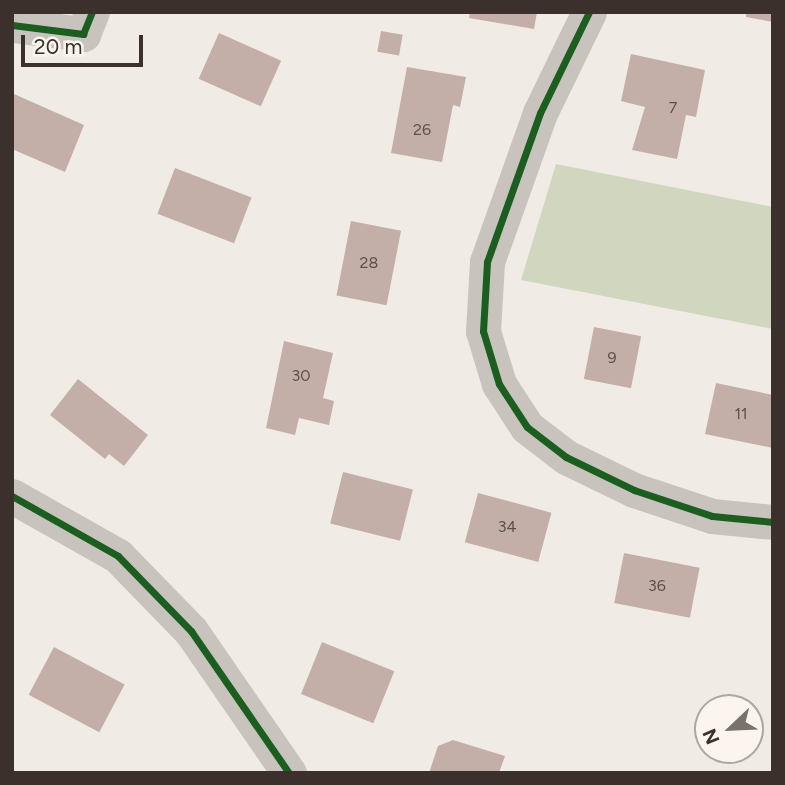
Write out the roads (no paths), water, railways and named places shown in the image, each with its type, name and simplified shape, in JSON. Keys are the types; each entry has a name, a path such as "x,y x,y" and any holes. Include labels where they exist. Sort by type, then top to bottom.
{"street":[{"path":"12,24 83,34 92,12"},
{"path":"589,12 540,113 487,262 484,331 499,384 527,427 566,457 634,490 712,516 773,522"},
{"path":"12,496 118,556 191,631 289,773"}]}
